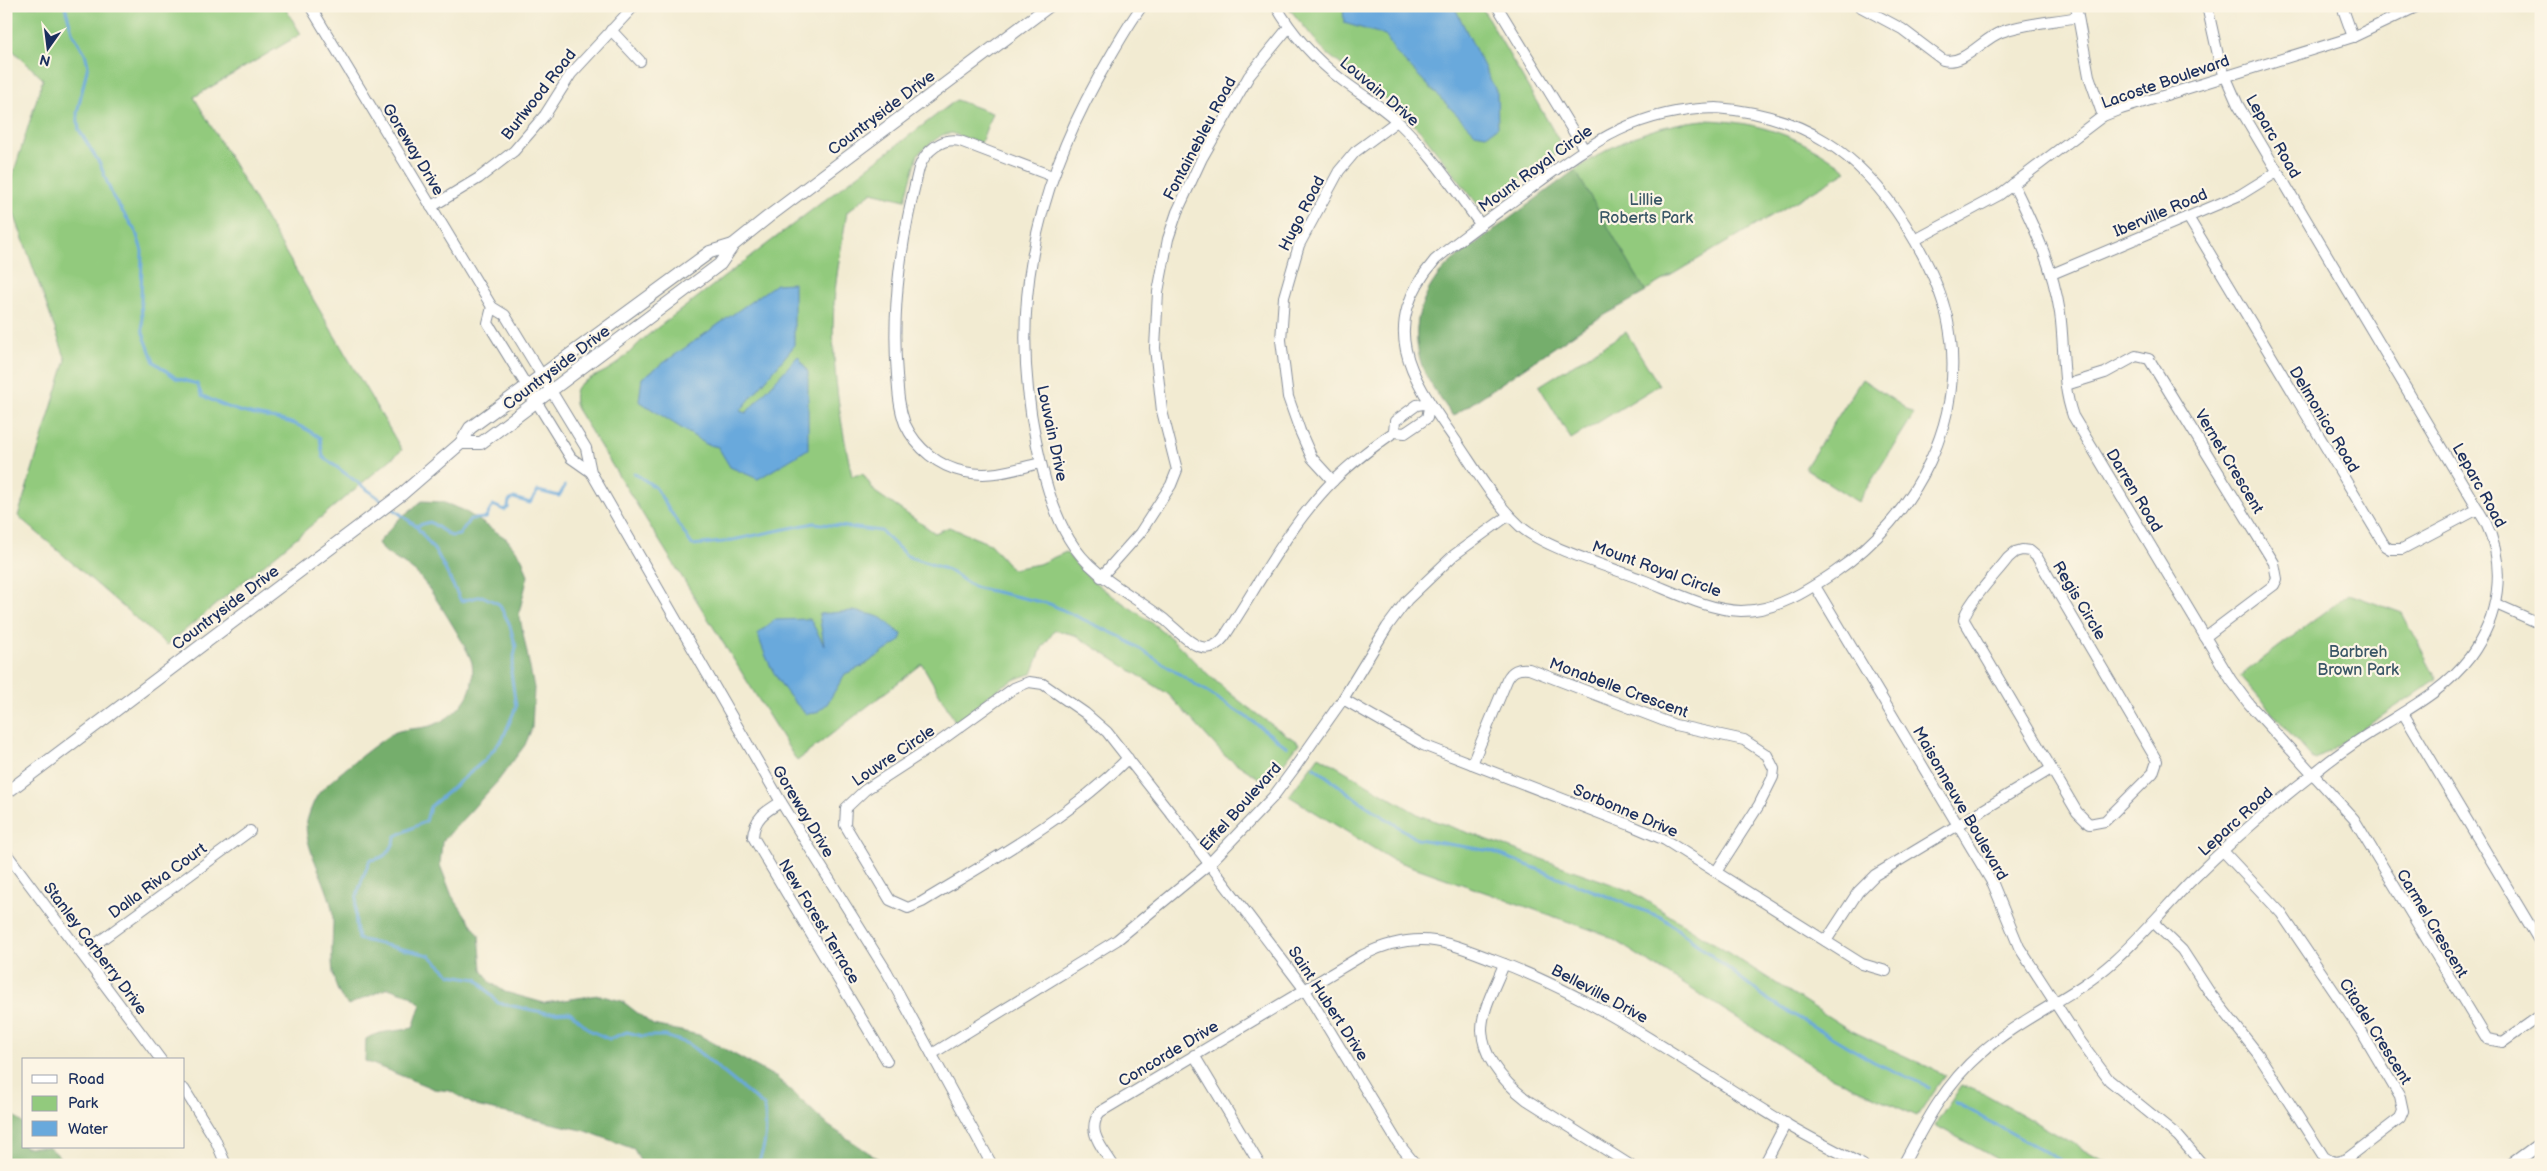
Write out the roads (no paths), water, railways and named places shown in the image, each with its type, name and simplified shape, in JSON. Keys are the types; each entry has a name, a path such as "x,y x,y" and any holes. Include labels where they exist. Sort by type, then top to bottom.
{"main road":[{"name":"Countryside Drive","path":"461,443 481,444 720,264 733,245 1049,6"},
{"name":"Countryside Drive","path":"6,793 402,494 461,443 470,428 710,252 733,245"},
{"path":"2511,1165 2541,1143"}],"street":[{"name":"Goreway Drive","path":"310,6 492,307 505,315 586,448 590,472 781,802 887,972 992,1165"},
{"name":"Burlwood Road","path":"431,207 480,178 514,150 545,115 571,74 634,6"},
{"name":"Louvain Drive","path":"1142,6 1122,36 1074,121 1052,176 1033,249 1026,322 1027,381 1040,463 1058,516 1069,540 1084,560 1101,577 1156,613 1203,649 1216,646 1224,638 1293,529 1333,481 1367,451 1394,432 1405,433 1426,418 1430,403 1417,405 1395,422 1394,432"},
{"name":"Louvain Drive","path":"1276,6 1289,28 1341,79 1397,121 1432,158 1481,225"},
{"path":"1497,6 1584,148"},
{"path":"1859,6 1902,29 1943,60 1949,62 1958,59 2000,32 2077,12 2089,76 2103,116"},
{"name":"Leparc Road","path":"2055,1003 2102,972 2223,851 2313,774 2438,690 2460,669 2478,644 2496,604 2496,553 2490,531 2238,105 2210,28 2207,6"},
{"path":"2342,6 2354,37"},
{"name":"Lacoste Boulevard","path":"1915,240 1967,213 2013,184 2103,116 2354,37 2418,6"},
{"name":"Fontainebleu Road","path":"1101,577 1151,518 1171,485 1177,470 1162,411 1155,348 1158,292 1168,239 1177,212 1202,158 1249,76 1289,28"},
{"path":"611,30 640,61"},
{"name":"Mount Royal Circle","path":"1716,108 1771,116 1817,135 1854,160 1882,190 1915,240 1939,290 1948,325 1952,363 1949,395 1943,427 1921,482 1893,522 1863,552 1815,586 1780,604 1758,610 1731,610 1716,607 1547,543 1526,531 1509,515 1417,385 1407,355 1405,324 1411,299 1418,283 1435,260 1584,148 1628,124 1678,110 1716,108"},
{"name":"Hugo Road","path":"1333,481 1312,458 1288,397 1281,340 1284,297 1299,245 1339,171 1355,152 1397,121"},
{"path":"1040,463 998,473 966,472 936,460 918,444 905,423 898,396 896,302 903,243 919,168 922,159 937,145 952,139 960,141 1052,176"},
{"name":"Iberville Road","path":"2052,274 2240,195 2277,172"},
{"name":"Darren Road","path":"2013,184 2032,221 2052,274 2061,324 2066,385 2073,416 2205,637 2249,704 2313,774"},
{"name":"Delmonico Road","path":"2188,217 2384,546 2390,549 2402,549 2478,509"},
{"name":"Goreway Drive","path":"492,307 488,323 571,458 590,472"},
{"name":"Vernet Crescent","path":"2066,385 2105,373 2136,356 2150,358 2274,564 2277,572 2274,585 2205,637"},
{"name":"Eiffel Boulevard","path":"932,1054 1117,940 1209,864 1266,804 1306,753 1387,626 1407,600 1454,555 1509,515"},
{"name":"Regis Circle","path":"2022,550 2030,551 2037,557 2157,761 2153,772 2105,821 2098,824 2089,824 2081,818 2051,769 1964,620 1966,608 2008,558 2022,550"},
{"name":"Maisonneuve Boulevard","path":"1815,586 1993,884 2011,932 2094,1062 2109,1080 2178,1136 2203,1165"},
{"path":"2496,604 2541,624"},
{"name":"Monabelle Crescent","path":"1472,764 1510,674 1521,668 1529,669 1675,725 1744,740 1760,749 1772,761 1773,776 1759,805 1716,872"},
{"name":"Louvre Circle","path":"1128,758 1112,774 1055,820 922,902 908,908 890,900 845,825 846,808 858,796 939,742 1014,688 1029,682 1043,684 1085,713 1107,732 1128,758 1209,864"},
{"name":"Sorbonne Drive","path":"1342,699 1410,739 1648,832 1716,872 1862,964 1886,971"},
{"path":"2403,713 2541,944"},
{"path":"1826,941 1865,883 1875,875 2051,769"},
{"name":"Carmel Crescent","path":"2313,774 2354,820 2487,1039 2502,1042 2541,1015"},
{"name":"New Forest Terrace","path":"781,802 762,815 753,830 753,837 886,1061"},
{"name":"Dalla Riva Court","path":"82,954 250,831"},
{"name":"Citadel Crescent","path":"2153,922 2182,950 2210,993 2258,1054 2324,1157 2332,1162 2339,1162 2348,1158 2400,1118 2403,1104 2361,1032 2281,913 2223,851"},
{"name":"Stanley Carberry Drive","path":"6,853 160,1058"},
{"name":"Saint Hubert Drive","path":"1209,864 1305,990 1398,1143 1416,1165"},
{"name":"Belleville Drive","path":"1305,990 1363,955 1380,947 1408,941 1439,942 1504,964 1601,1008 1786,1123 1864,1165"},
{"path":"1504,964 1484,1016 1482,1029 1487,1051 1496,1068 1516,1091 1527,1100 1630,1165"},
{"name":"Concorde Drive","path":"1113,1165 1093,1131 1092,1123 1100,1112 1194,1054 1305,990"},
{"path":"1903,1165 1935,1105 1951,1083 1988,1047 2055,1003"},
{"path":"1194,1054 1260,1165"},
{"path":"185,1091 215,1139 226,1165"},
{"path":"1764,1165 1786,1123"}],"water":[{"path":"1343,6 1454,6 1497,93 1498,127 1486,135 1475,133 1396,53 1385,35 1344,23"},
{"path":"794,283 794,346 740,411 746,413 798,356 808,372 808,449 758,479 730,467 718,447 706,444 639,401 642,378 776,284"},
{"path":"852,611 870,614 883,619 902,634 900,641 863,666 845,674 827,704 816,713 807,714 783,688 771,667 758,634 774,620 810,619 824,645 819,614"}],"waterway":[{"path":"65,6 72,32 85,53 88,65 77,113 79,130 100,164 113,197 136,232 142,251 141,302 143,333 154,362 176,378 197,384 202,396 239,411 281,420 310,431 320,438 323,457 384,502"},
{"path":"634,473 655,487 692,545 723,542 814,523 881,531 907,556 948,570 974,587 1050,604 1123,638 1251,720 1287,747"},
{"path":"416,526 430,522 451,536 459,535 470,519 486,518 493,505 504,510 508,508 509,501 514,498 530,503 538,491 559,496 565,486"},
{"path":"391,507 416,526 438,555 461,601 482,596 499,604 509,623 516,647 511,672 516,707 503,738 485,760 430,807 426,821 396,836 393,846 388,853 380,858 370,860 358,890 355,907 358,939 429,955 451,975 477,979 498,1003 547,1013 570,1012 591,1031 609,1039 627,1032 642,1036 665,1036 689,1044 764,1106 765,1136 763,1150 757,1165"},
{"path":"1314,767 1358,800 1417,839 1491,851 1663,918 1770,1001 1874,1062 1929,1087"},
{"path":"1955,1102 2069,1165"}],"park label":[{"name":"Lillie Roberts Park","path":"1646,208"},
{"name":"Barbreh Brown Park","path":"2358,660"}]}
